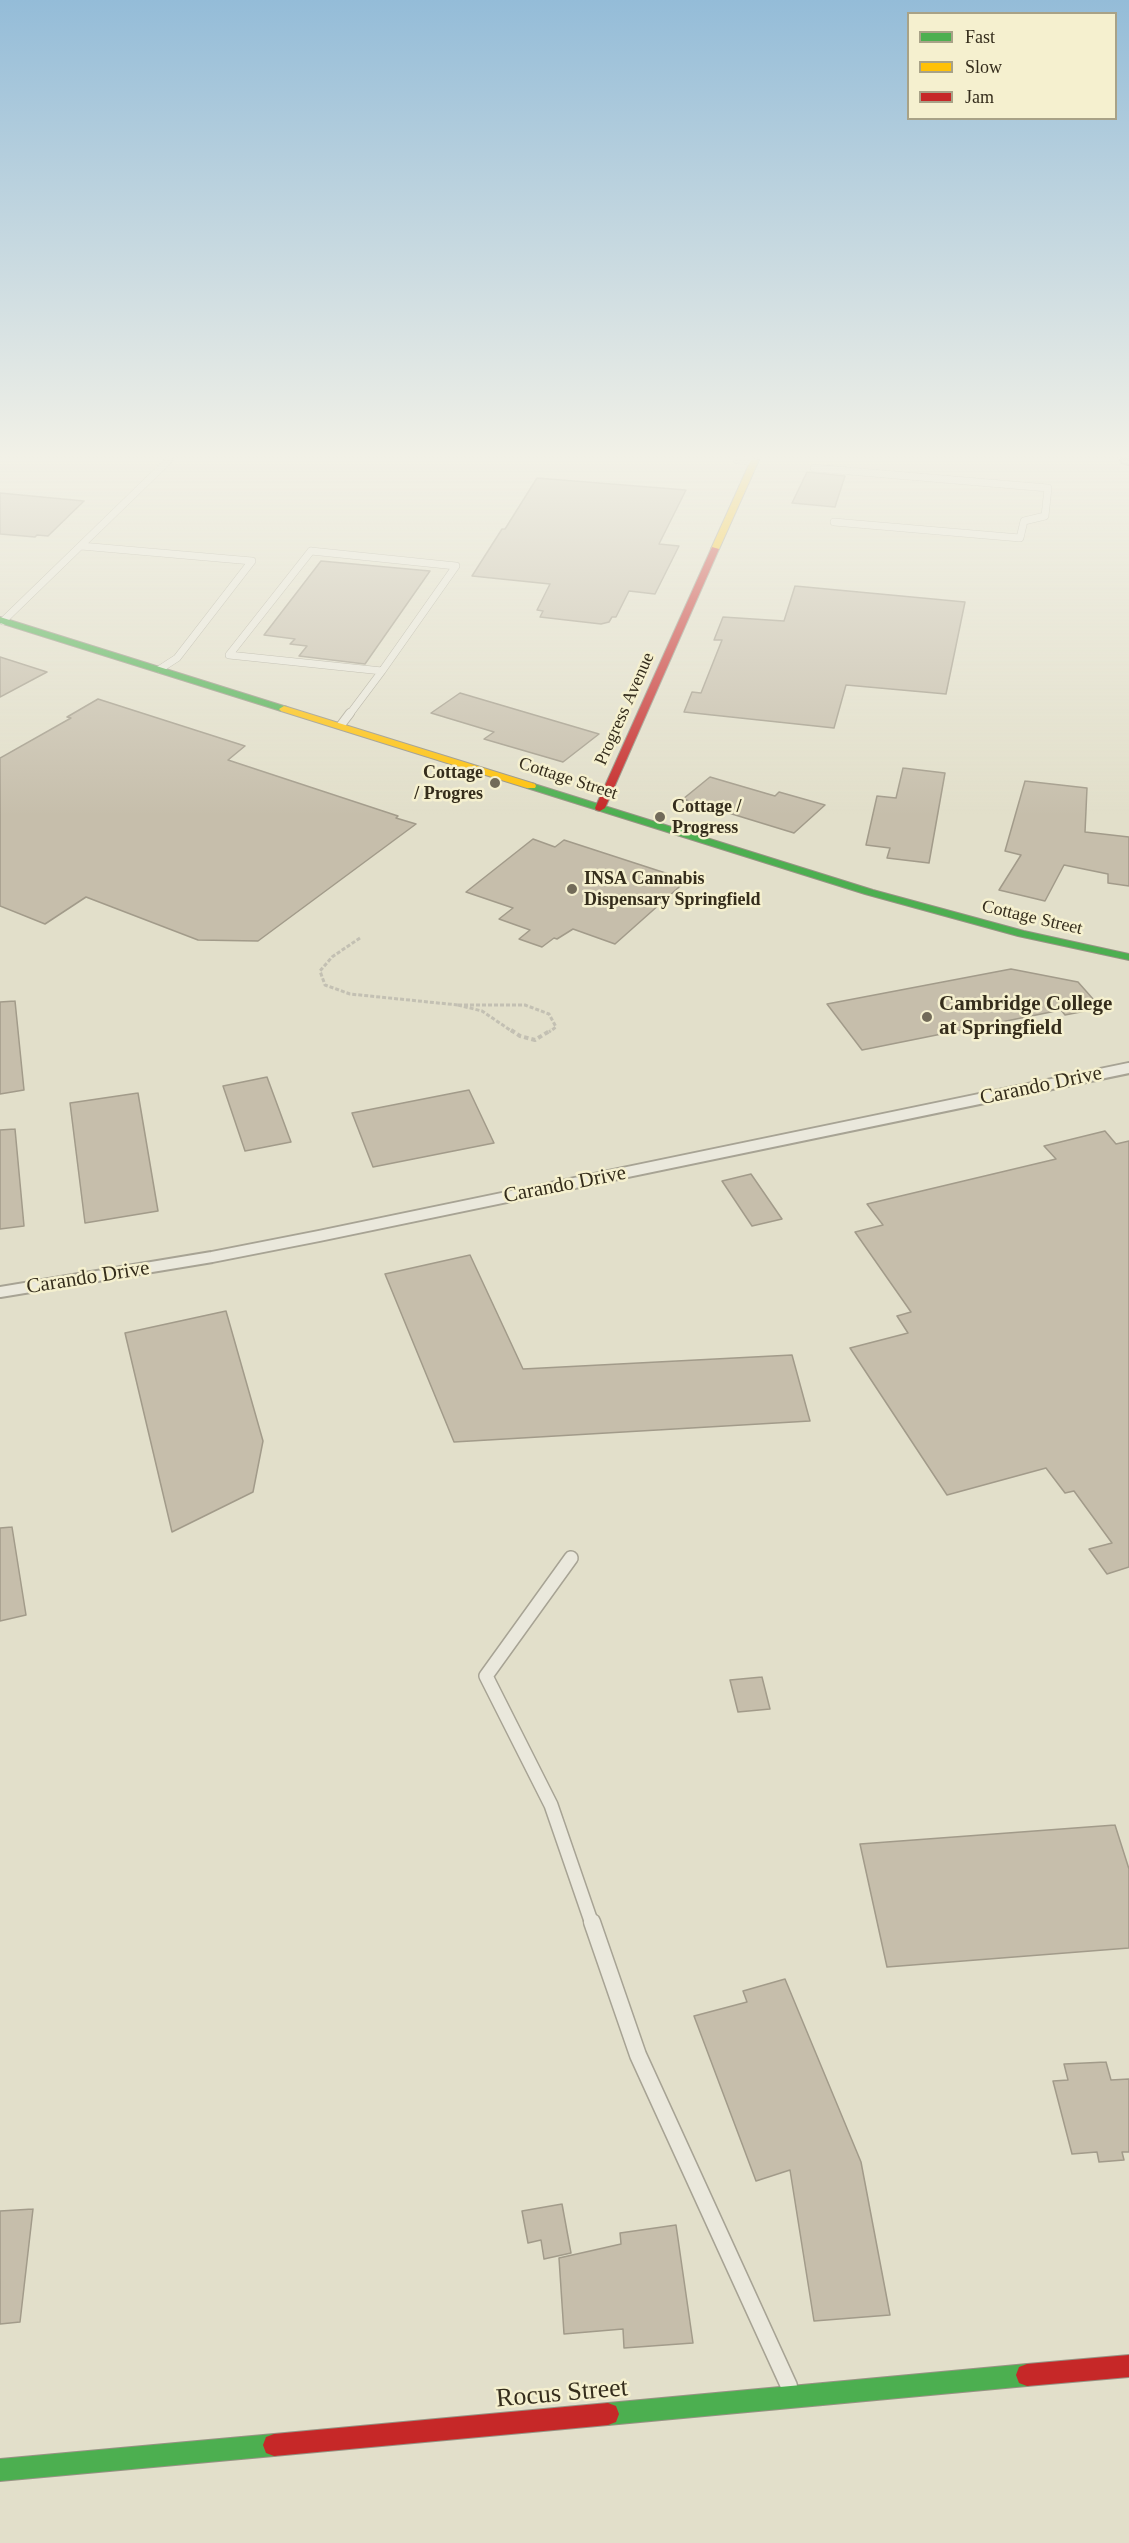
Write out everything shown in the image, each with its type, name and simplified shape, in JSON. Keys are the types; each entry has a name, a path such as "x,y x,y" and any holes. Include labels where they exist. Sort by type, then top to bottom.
{"street":[{"name":"Progress Avenue","path":"600,808 702,579"},
{"name":"Cottage Street","path":"2,621 974,922 1075,947 1129,957"},
{"name":"Rocus Street","path":"0,2470 1129,2366"}],"lane":[{"path":"2,621 47,579"},
{"path":"160,669 177,658 238,579"},
{"path":"289,579 229,655 382,671"},
{"path":"340,725 382,671 447,579"},
{"name":"Carando Drive","path":"0,1292 298,1240 1129,1068"},
{"path":"571,1558 486,1676 551,1805 638,2055 794,2397"}],"path":[{"path":"360,939 332,957 320,971 325,985 350,994 458,1005 525,1005 549,1014 556,1027 536,1040 520,1036 482,1011 458,1005"}],"building":[{"path":"307,579 425,579 365,664 299,656 307,646 290,644 295,639 264,635"},
{"path":"498,579 663,579 655,594 629,591 616,617 601,624 540,617 543,611 537,610 550,584"},
{"path":"795,586 965,602 946,694 846,685 834,728 684,712 692,692 701,693 722,640 714,640 723,617 784,621"},
{"path":"0,657 47,672 0,697"},
{"path":"460,693 599,734 563,762 484,739 494,732 431,713"},
{"path":"98,699 245,746 228,760 416,824 258,941 198,940 86,897 45,924 0,906 0,758 71,718 67,717"},
{"path":"903,768 945,773 929,863 887,858 890,848 866,845 877,796 896,798"},
{"path":"710,777 775,796 779,792 825,805 794,833 683,799"},
{"path":"1025,781 1087,788 1085,832 1129,837 1129,886 1108,883 1108,874 1064,865 1045,901 999,890 1021,855 1005,851"},
{"path":"533,839 555,847 564,840 687,880 615,944 573,929 542,947 519,939 530,930 499,919 513,908 466,892"},
{"path":"1011,969 1078,982 1101,1008 1065,1015 1061,1010 862,1050 827,1004"},
{"path":"15,1001 24,1090 0,1094 0,1002"},
{"path":"267,1077 291,1142 245,1151 223,1086"},
{"path":"469,1090 494,1143 373,1167 352,1113"},
{"path":"138,1093 158,1211 85,1223 70,1103"},
{"path":"15,1129 24,1226 0,1229 0,1130"},
{"path":"1105,1131 1116,1144 1129,1141 1129,1567 1107,1574 1089,1549 1112,1543 1074,1491 1065,1493 1046,1468 947,1495 850,1348 908,1333 897,1316 911,1312 855,1232 883,1225 867,1204 1056,1159 1044,1146"},
{"path":"751,1174 782,1219 752,1226 722,1181"},
{"path":"470,1255 523,1369 792,1355 810,1421 454,1442 385,1274"},
{"path":"226,1311 263,1441 253,1492 172,1532 125,1333"},
{"path":"12,1527 26,1615 0,1621 0,1528"},
{"path":"762,1677 770,1709 738,1712 730,1680"},
{"path":"1115,1825 1129,1869 1129,1948 887,1967 860,1844"},
{"path":"785,1979 861,2162 890,2315 814,2321 790,2170 756,2181 694,2016 747,2002 743,1991"},
{"path":"1106,2062 1111,2080 1129,2079 1129,2152 1122,2152 1124,2160 1099,2162 1097,2152 1072,2154 1053,2081 1068,2080 1064,2064"},
{"path":"562,2204 571,2253 544,2259 541,2240 528,2243 522,2211"},
{"path":"33,2209 20,2322 0,2324 0,2211"},
{"path":"676,2225 693,2343 624,2348 623,2329 564,2334 559,2258 621,2244 620,2233"}],"traffic: fast":[{"path":"0,620 284,709"},
{"path":"531,786 869,892 1022,934 1129,957"},
{"path":"608,2414 1027,2375"},
{"path":"0,2470 274,2445"}],"traffic: slow":[{"path":"284,709 531,786"}],"traffic: jam":[{"path":"600,808 702,579"},
{"path":"1027,2375 1129,2366"},
{"path":"274,2445 608,2414"}],"place":[{"name":"Cottage / Progres","path":"495,783"},
{"name":"Cottage / Progress","path":"660,817"},
{"name":"INSA Cannabis Dispensary Springfield","path":"572,889"},
{"name":"Cambridge College at Springfield","path":"927,1017"}]}
